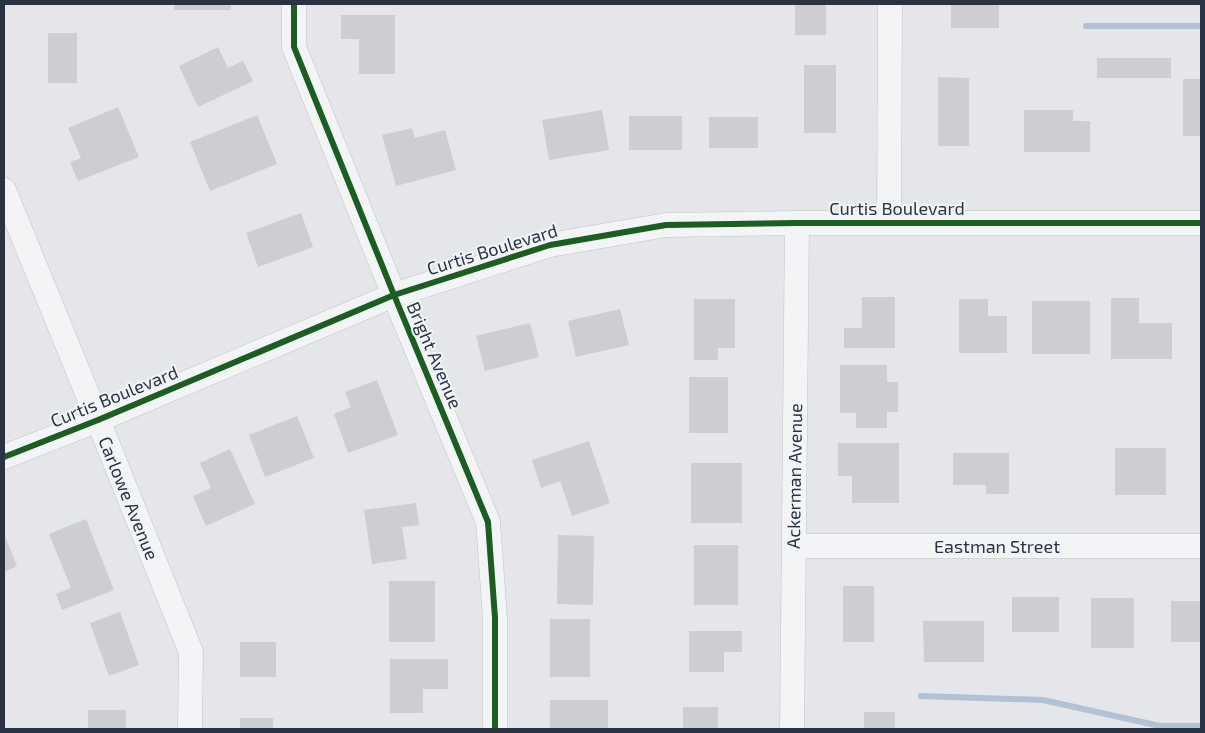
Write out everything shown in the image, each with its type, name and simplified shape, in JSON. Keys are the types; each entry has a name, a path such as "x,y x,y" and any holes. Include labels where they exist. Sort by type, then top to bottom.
{"street":[{"name":"Bright Avenue","path":"294,4 294,47 488,522 495,618 495,729"},
{"path":"889,224 890,4"},
{"name":"Carlowe Avenue","path":"4,190 191,652 190,729"},
{"name":"Curtis Boulevard","path":"4,457 98,420 394,295 550,245 666,225 1201,223"},
{"name":"Ackerman Avenue","path":"792,729 797,224"},
{"name":"Eastman Street","path":"794,546 1201,546"}],"building":[{"path":"174,4 231,4 231,10 174,10"},
{"path":"795,4 826,4 826,35 795,35"},
{"path":"951,4 999,4 999,28 951,28"},
{"path":"341,15 395,15 395,74 359,74 359,39 341,39"},
{"path":"48,33 77,33 77,83 48,83"},
{"path":"218,47 228,68 243,61 253,81 198,107 179,66"},
{"path":"1097,58 1171,58 1171,78 1097,78"},
{"path":"804,65 836,65 836,133 804,133"},
{"path":"938,77 969,78 969,146 938,146"},
{"path":"1183,79 1201,79 1201,136 1183,136"},
{"path":"118,107 139,157 78,181 70,162 81,158 68,128"},
{"path":"602,110 609,150 549,160 542,120"},
{"path":"1024,110 1073,110 1073,121 1090,121 1090,152 1024,152"},
{"path":"257,115 277,164 210,191 190,142"},
{"path":"629,116 682,116 682,150 629,150"},
{"path":"709,117 758,117 758,148 709,148"},
{"path":"412,128 415,138 445,130 456,170 396,186 382,135"},
{"path":"301,213 313,247 258,267 246,233"},
{"path":"862,297 895,297 895,348 844,348 844,328 862,328"},
{"path":"1111,298 1139,298 1139,323 1172,323 1172,359 1111,359"},
{"path":"694,299 735,299 735,348 718,348 718,360 694,360"},
{"path":"959,299 988,299 988,316 1007,316 1007,353 959,353"},
{"path":"1032,301 1090,301 1090,354 1032,354"},
{"path":"620,309 629,345 576,357 568,321"},
{"path":"530,323 539,357 485,371 476,336"},
{"path":"840,365 887,365 887,382 898,382 898,412 887,412 887,428 856,428 856,413 840,413"},
{"path":"689,377 728,377 728,433 689,433"},
{"path":"377,380 398,435 348,453 334,414 351,407 345,392"},
{"path":"297,416 314,458 265,477 249,435"},
{"path":"589,441 610,503 572,516 560,481 541,488 532,460"},
{"path":"838,443 899,443 899,503 852,503 852,476 838,476"},
{"path":"1115,448 1166,448 1166,495 1115,495"},
{"path":"230,449 255,504 206,526 193,496 211,488 200,463"},
{"path":"953,453 1009,453 1009,494 986,494 986,485 953,485"},
{"path":"691,463 742,463 742,523 691,523"},
{"path":"416,503 419,525 402,527 407,559 372,564 364,510"},
{"path":"86,519 114,590 62,610 56,594 71,588 49,534"},
{"path":"4,534 17,566 4,572"},
{"path":"558,535 594,536 593,605 557,604"},
{"path":"694,545 738,545 738,605 694,605"},
{"path":"389,581 435,581 435,642 389,642"},
{"path":"843,586 874,586 874,642 843,642"},
{"path":"1012,597 1059,597 1059,632 1012,632"},
{"path":"1091,598 1134,598 1134,648 1091,648"},
{"path":"1171,601 1201,601 1201,642 1171,642"},
{"path":"120,612 139,665 109,676 90,623"},
{"path":"550,619 590,619 590,677 550,677"},
{"path":"923,621 984,621 984,662 924,662"},
{"path":"689,631 742,631 742,652 724,652 724,672 689,672"},
{"path":"240,642 276,642 276,677 240,677"},
{"path":"390,659 448,659 448,689 423,689 423,713 390,713"},
{"path":"550,700 608,700 608,729 550,729"},
{"path":"683,707 718,707 718,729 683,729"},
{"path":"88,710 126,710 126,729 88,729"},
{"path":"864,712 895,712 895,729 864,729"},
{"path":"240,718 273,718 273,729 240,729"}],"waterway":[{"path":"1086,26 1201,26"},
{"path":"921,696 1043,700 1160,726 1201,726"}],"cycle path":[{"path":"294,4 294,47 488,522 495,618 495,729"},
{"path":"4,457 98,420 394,295 550,245 666,225 797,223 1201,223"}]}
